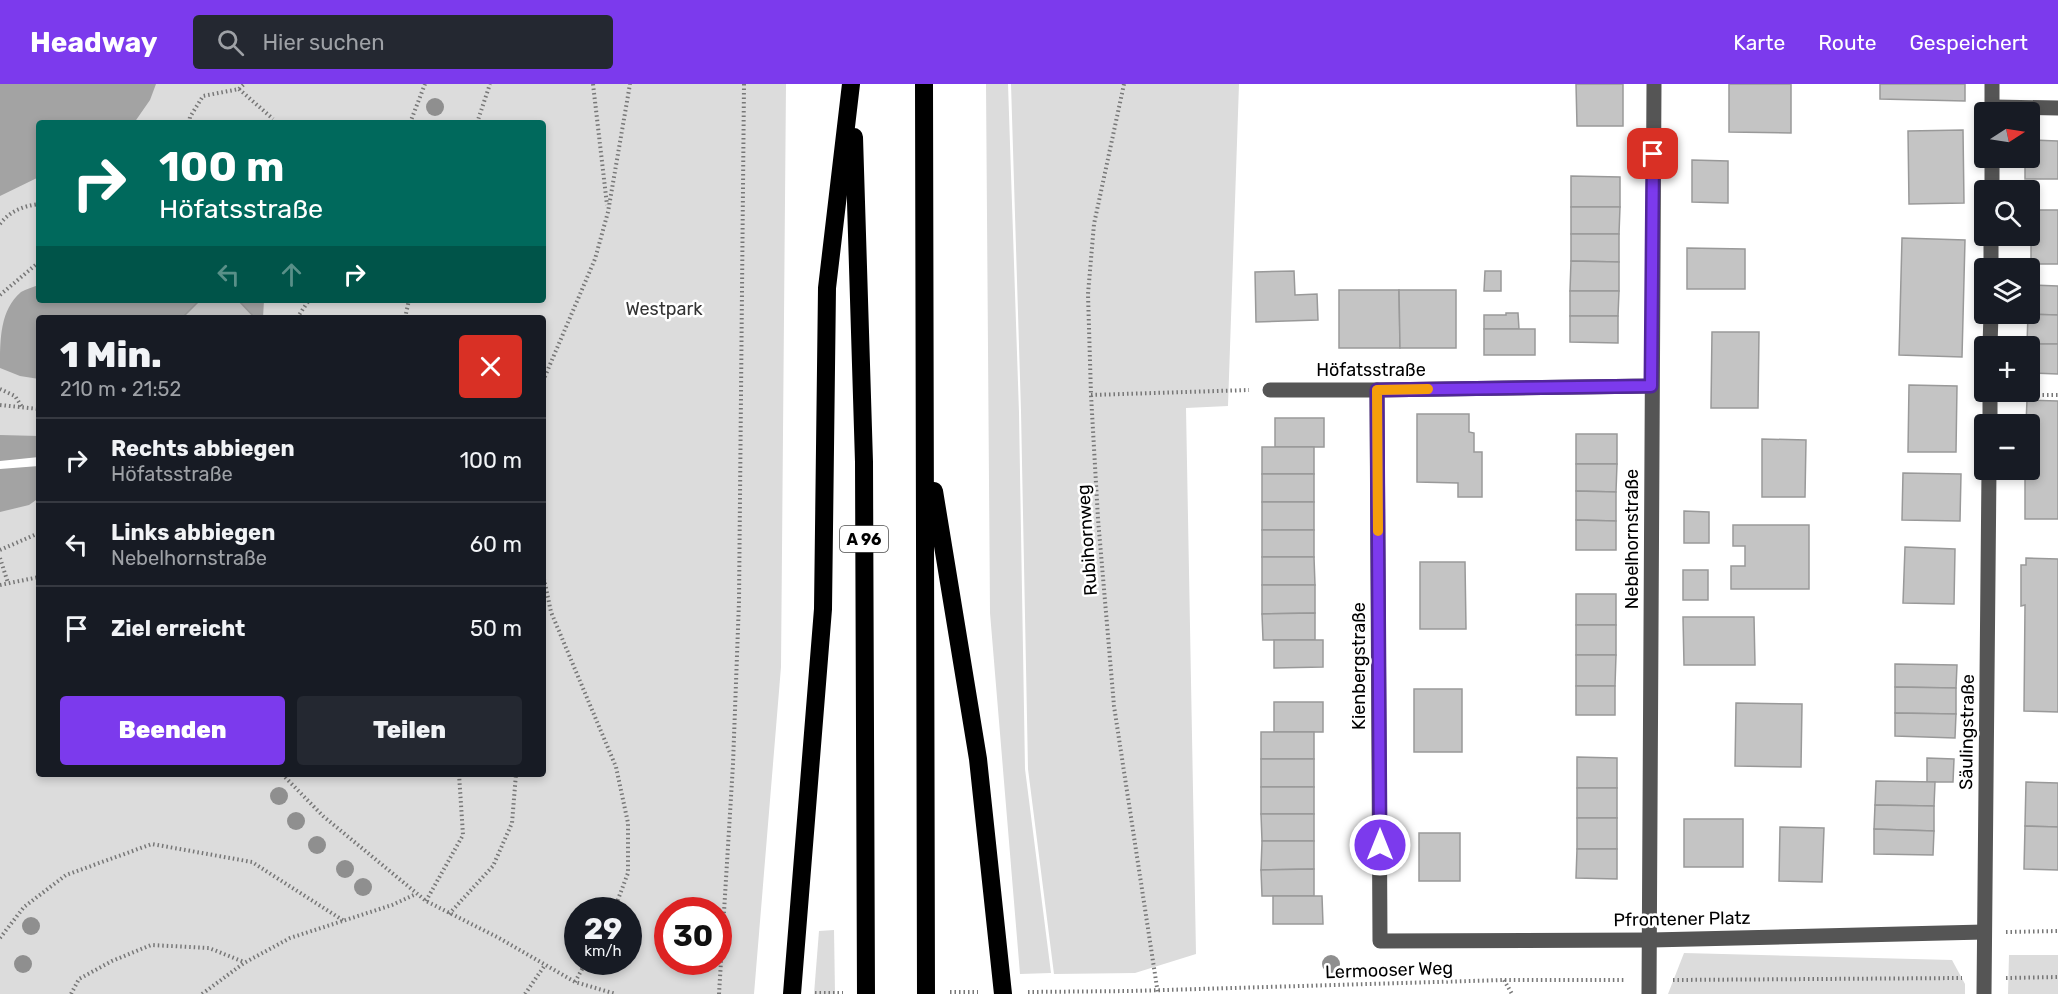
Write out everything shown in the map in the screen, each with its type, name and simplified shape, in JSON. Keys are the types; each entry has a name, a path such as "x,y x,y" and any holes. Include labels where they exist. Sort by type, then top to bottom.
{"highway":[{"path":"792,994 823,609 827,288 851,84"},
{"name":"A 96","path":"851,84 864,462 866,994"},
{"path":"924,84 926,994"},
{"path":"925,435 978,759 1003,994"}],"street":[{"name":"Nebelhornstraße","path":"1649,987 1654,84"},
{"path":"1992,84 1993,102"},
{"path":"2040,109 2058,108"},
{"name":"Höfatsstraße","path":"1270,390 1651,386"},
{"name":"Kienbergstraße","path":"1377,390 1380,941"},
{"name":"Säulingstraße","path":"1984,994 1989,480"},
{"name":"Pfrontener Platz","path":"1380,941 1651,940 1984,932"}],"path":[{"path":"190,120 203,96 239,89 244,84"},
{"path":"411,120 425,84"},
{"path":"478,120 490,84"},
{"path":"594,84 608,212"},
{"path":"546,374 595,260 608,212 630,84"},
{"path":"719,994 733,764 739,601 744,84"},
{"name":"Rubihornweg","path":"1124,84 1094,224 1088,294 1091,395 1098,519 1114,706 1158,992"},
{"path":"239,89 273,119"},
{"path":"0,224 17,209 36,205"},
{"path":"0,295 36,265"},
{"path":"0,389 15,396 22,408"},
{"path":"1091,395 1270,390"},
{"path":"2040,394 2058,395"},
{"path":"0,405 36,409"},
{"path":"0,550 36,534"},
{"path":"0,558 8,583"},
{"path":"1,584 36,578"},
{"path":"546,588 551,612 616,767 628,823 628,873 619,897"},
{"path":"285,777 323,816 426,901 499,938 575,982 616,994"},
{"path":"426,901 463,835 459,777"},
{"path":"449,914 493,866 512,823 516,777"},
{"path":"0,938 24,907 66,875 152,844 252,862 344,921"},
{"path":"202,994 244,963 290,938 392,905 416,894"},
{"path":"1984,932 2058,931"},
{"path":"71,994 79,979 112,961 151,945 209,948 244,963"},
{"path":"525,994 545,965"},
{"path":"575,982 579,975"},
{"name":"Lermooser Weg","path":"1131,991 1504,980 1649,987 2058,977"},
{"path":"1504,980 1512,994"}],"green space":[{"name":"Westpark","path":"0,84 786,84 781,667 754,994 0,994"},
{"path":"986,84 1008,84 1019,413 1025,769 1051,973 1020,974 990,613"},
{"path":"1011,84 1239,84 1228,406 1186,408 1196,954 1135,973 1054,974 1028,769 1021,411"},
{"path":"834,930 835,994 814,994 819,931"},
{"path":"1684,953 1952,960 1965,984 1965,994 1668,994"},
{"path":"2009,955 2058,955 2058,994 2008,994"}],"shaded area":[{"path":"0,84 156,84 150,100 136,120 36,120 36,178 0,196"},
{"path":"36,286 36,303 264,303 263,315 36,315 36,379 20,376 0,368 1,336 5,316 14,299 27,289"},
{"path":"0,435 36,436 36,500 29,505 0,512"}],"pier":[{"path":"36,457 36,466 0,469 0,461"}],"building":[{"path":"1576,84 1623,84 1623,126 1577,126"},
{"path":"1729,84 1791,84 1791,133 1729,132"},
{"path":"1880,84 1965,84 1965,101 1880,99"},
{"path":"1963,130 1964,203 1909,204 1908,131"},
{"path":"2040,140 2058,141 2058,179 2025,179 2025,168 2040,168"},
{"path":"1692,160 1728,161 1728,203 1692,202"},
{"path":"1571,176 1620,177 1620,207 1571,207"},
{"path":"1571,207 1620,207 1619,234 1571,234"},
{"path":"2040,210 2058,210 2058,264 2040,264 2040,258 2031,258 2031,246 2040,246"},
{"path":"1571,234 1619,234 1619,262 1571,261"},
{"path":"1902,238 1965,240 1962,357 1899,355"},
{"path":"1687,248 1745,249 1745,289 1687,289"},
{"path":"1571,261 1619,262 1619,291 1570,291"},
{"path":"1294,271 1295,295 1317,294 1318,320 1256,322 1255,272"},
{"path":"1485,271 1501,271 1501,291 1484,291"},
{"path":"2040,285 2058,286 2058,315 2040,314"},
{"path":"1339,290 1399,290 1400,348 1339,348"},
{"path":"1399,290 1456,290 1456,348 1400,348"},
{"path":"1570,291 1619,291 1618,316 1570,316"},
{"path":"197,303 241,303 252,315 185,315"},
{"path":"1506,313 1518,313 1519,329 1484,329 1484,315 1506,315"},
{"path":"2040,314 2058,315 2058,344 2040,344 2040,336 2027,336 2028,324 2040,324"},
{"path":"1570,316 1618,316 1618,343 1570,342"},
{"path":"1484,329 1535,329 1535,355 1484,355"},
{"path":"1712,332 1759,332 1758,408 1711,408"},
{"path":"2040,344 2058,344 2058,374 2040,373"},
{"path":"1909,385 1957,386 1956,452 1908,452"},
{"path":"2058,401 2058,519 2025,519 2025,480 2040,480 2040,414 2026,414 2027,402"},
{"path":"1417,414 1469,414 1469,432 1474,433 1474,452 1482,452 1482,497 1458,497 1458,483 1417,482"},
{"path":"1275,418 1324,418 1324,447 1275,447"},
{"path":"1576,434 1617,434 1617,464 1576,464"},
{"path":"1762,439 1806,440 1805,497 1762,497"},
{"path":"1262,447 1314,447 1314,474 1262,474"},
{"path":"1576,464 1617,464 1616,492 1576,491"},
{"path":"1903,473 1961,474 1960,521 1902,520"},
{"path":"1262,474 1314,474 1314,502 1262,502"},
{"path":"1576,491 1616,492 1616,521 1576,520"},
{"path":"1262,502 1314,502 1314,530 1262,530"},
{"path":"1684,511 1709,512 1709,543 1684,543"},
{"path":"1576,520 1616,521 1616,550 1576,550"},
{"path":"1733,525 1809,525 1809,589 1731,589 1731,566 1745,566 1745,546 1733,546"},
{"path":"1262,530 1314,530 1314,557 1262,557"},
{"path":"1905,547 1955,549 1954,604 1903,603"},
{"path":"1262,557 1314,557 1315,585 1262,585"},
{"path":"2026,558 2058,559 2058,712 2024,711 2025,605 2021,606 2021,565 2026,565"},
{"path":"1420,562 1465,562 1466,629 1420,629"},
{"path":"1683,570 1708,570 1708,600 1683,600"},
{"path":"1262,585 1315,585 1315,613 1262,614"},
{"path":"1576,594 1616,594 1616,625 1576,625"},
{"path":"1315,613 1315,640 1263,640 1262,614"},
{"path":"1683,617 1754,617 1755,665 1684,665"},
{"path":"1576,625 1616,625 1616,655 1576,655"},
{"path":"1274,640 1323,640 1323,667 1274,668"},
{"path":"1576,655 1616,655 1615,686 1576,686"},
{"path":"1895,664 1957,665 1956,688 1895,687"},
{"path":"1576,686 1615,686 1615,715 1576,715"},
{"path":"1895,687 1956,688 1956,714 1895,713"},
{"path":"1414,689 1462,689 1462,752 1414,752"},
{"path":"1274,702 1323,702 1323,732 1274,732"},
{"path":"1736,703 1802,704 1801,767 1735,766"},
{"path":"1895,713 1956,714 1955,738 1895,736"},
{"path":"1261,732 1314,732 1314,759 1261,759"},
{"path":"1577,757 1617,758 1617,788 1577,788"},
{"path":"1927,758 1954,759 1953,782 1927,782"},
{"path":"1261,759 1314,759 1314,787 1261,787"},
{"path":"1876,781 1935,782 1934,806 1875,805"},
{"path":"2026,782 2058,783 2058,827 2025,826"},
{"path":"1261,787 1314,787 1314,814 1261,814"},
{"path":"1577,788 1617,788 1617,818 1577,818"},
{"path":"1875,805 1934,806 1934,831 1874,829"},
{"path":"1261,814 1314,814 1314,841 1262,841"},
{"path":"1577,818 1617,818 1617,849 1577,849"},
{"path":"1684,819 1743,819 1743,867 1684,867"},
{"path":"2025,826 2058,827 2058,870 2024,869"},
{"path":"1780,827 1824,828 1822,882 1779,881"},
{"path":"1874,829 1934,831 1933,855 1874,854"},
{"path":"1419,833 1460,833 1460,881 1419,881"},
{"path":"1262,841 1314,841 1314,869 1261,870"},
{"path":"1577,849 1617,849 1617,879 1576,878"},
{"path":"1314,869 1314,896 1262,896 1261,870"},
{"path":"1273,896 1322,896 1323,924 1273,924"}],"slow traffic":[{"path":"1378,531 1377,390 1428,389"}],"route":[{"path":"1380,845 1377,390 1651,386 1653,154"}]}
